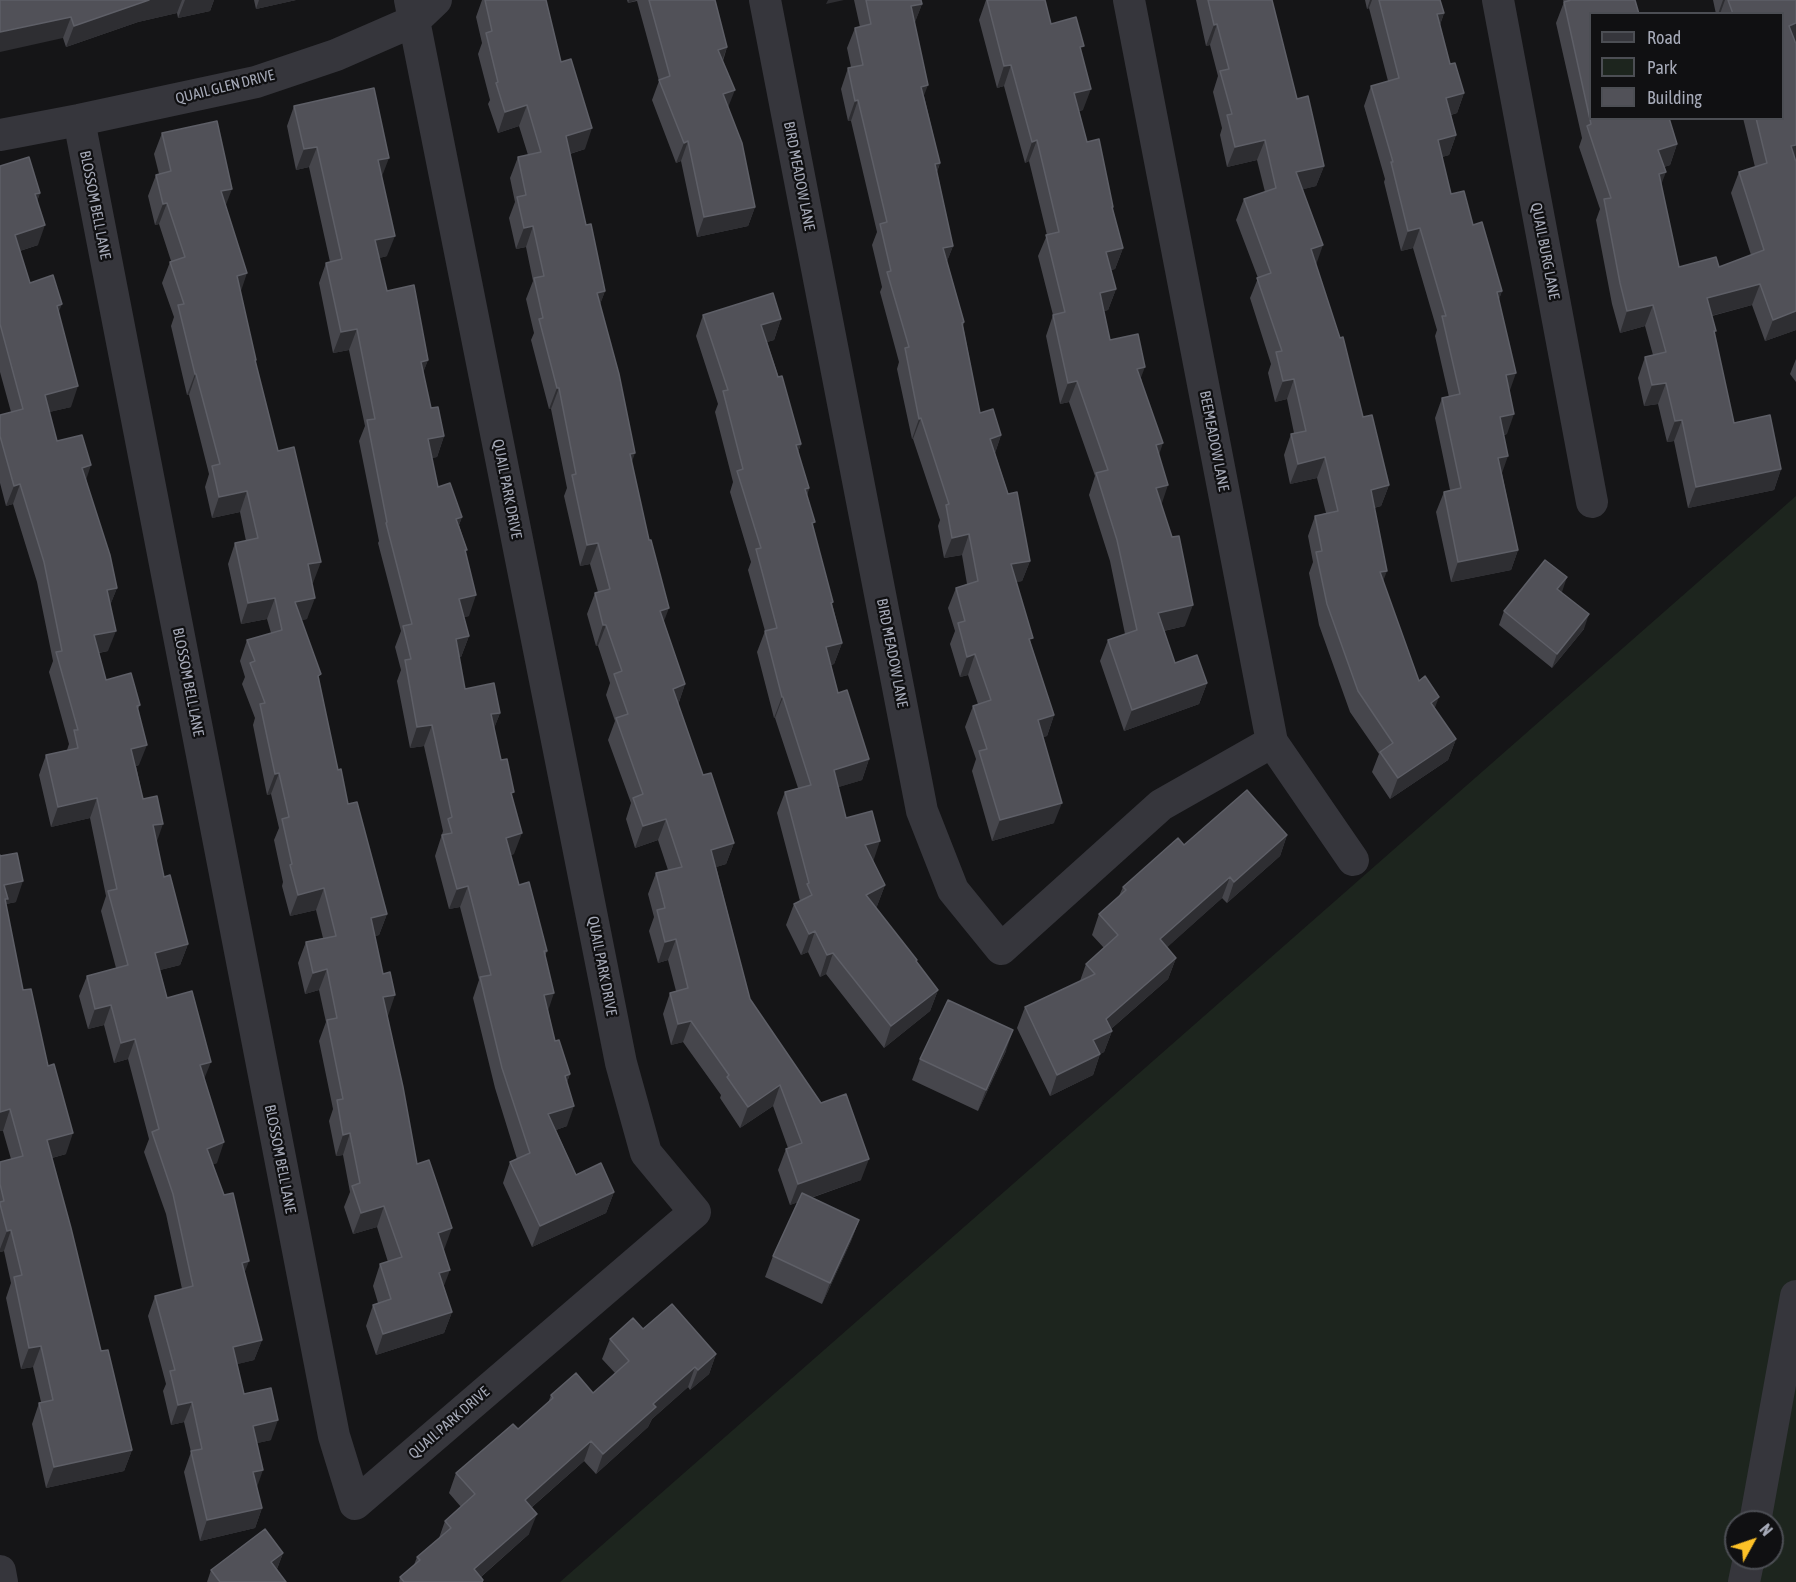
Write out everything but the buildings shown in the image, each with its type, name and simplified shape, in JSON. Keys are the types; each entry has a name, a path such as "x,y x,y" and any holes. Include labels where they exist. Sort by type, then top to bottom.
{"street":[{"name":"BIRD MEADOW LANE","path":"765,0 922,811 952,890 1001,949 1161,805 1272,742"},
{"name":"BEEMEADOW LANE","path":"1129,0 1272,742 1353,861"},
{"name":"QUAIL BURG LANE","path":"1498,0 1592,501"},
{"name":"QUAIL GLEN DRIVE","path":"0,135 256,82 336,55 420,7"},
{"name":"QUAIL PARK DRIVE","path":"297,1243 334,1437 355,1504 695,1212 646,1153 621,1063 420,7"},
{"name":"BLOSSOM BELL LANE","path":"79,120 297,1243"},
{"path":"1757,1510 1796,1296"},
{"path":"0,1571 2,1582"}],"green space":[{"path":"1796,496 1796,1582 560,1582"}]}
